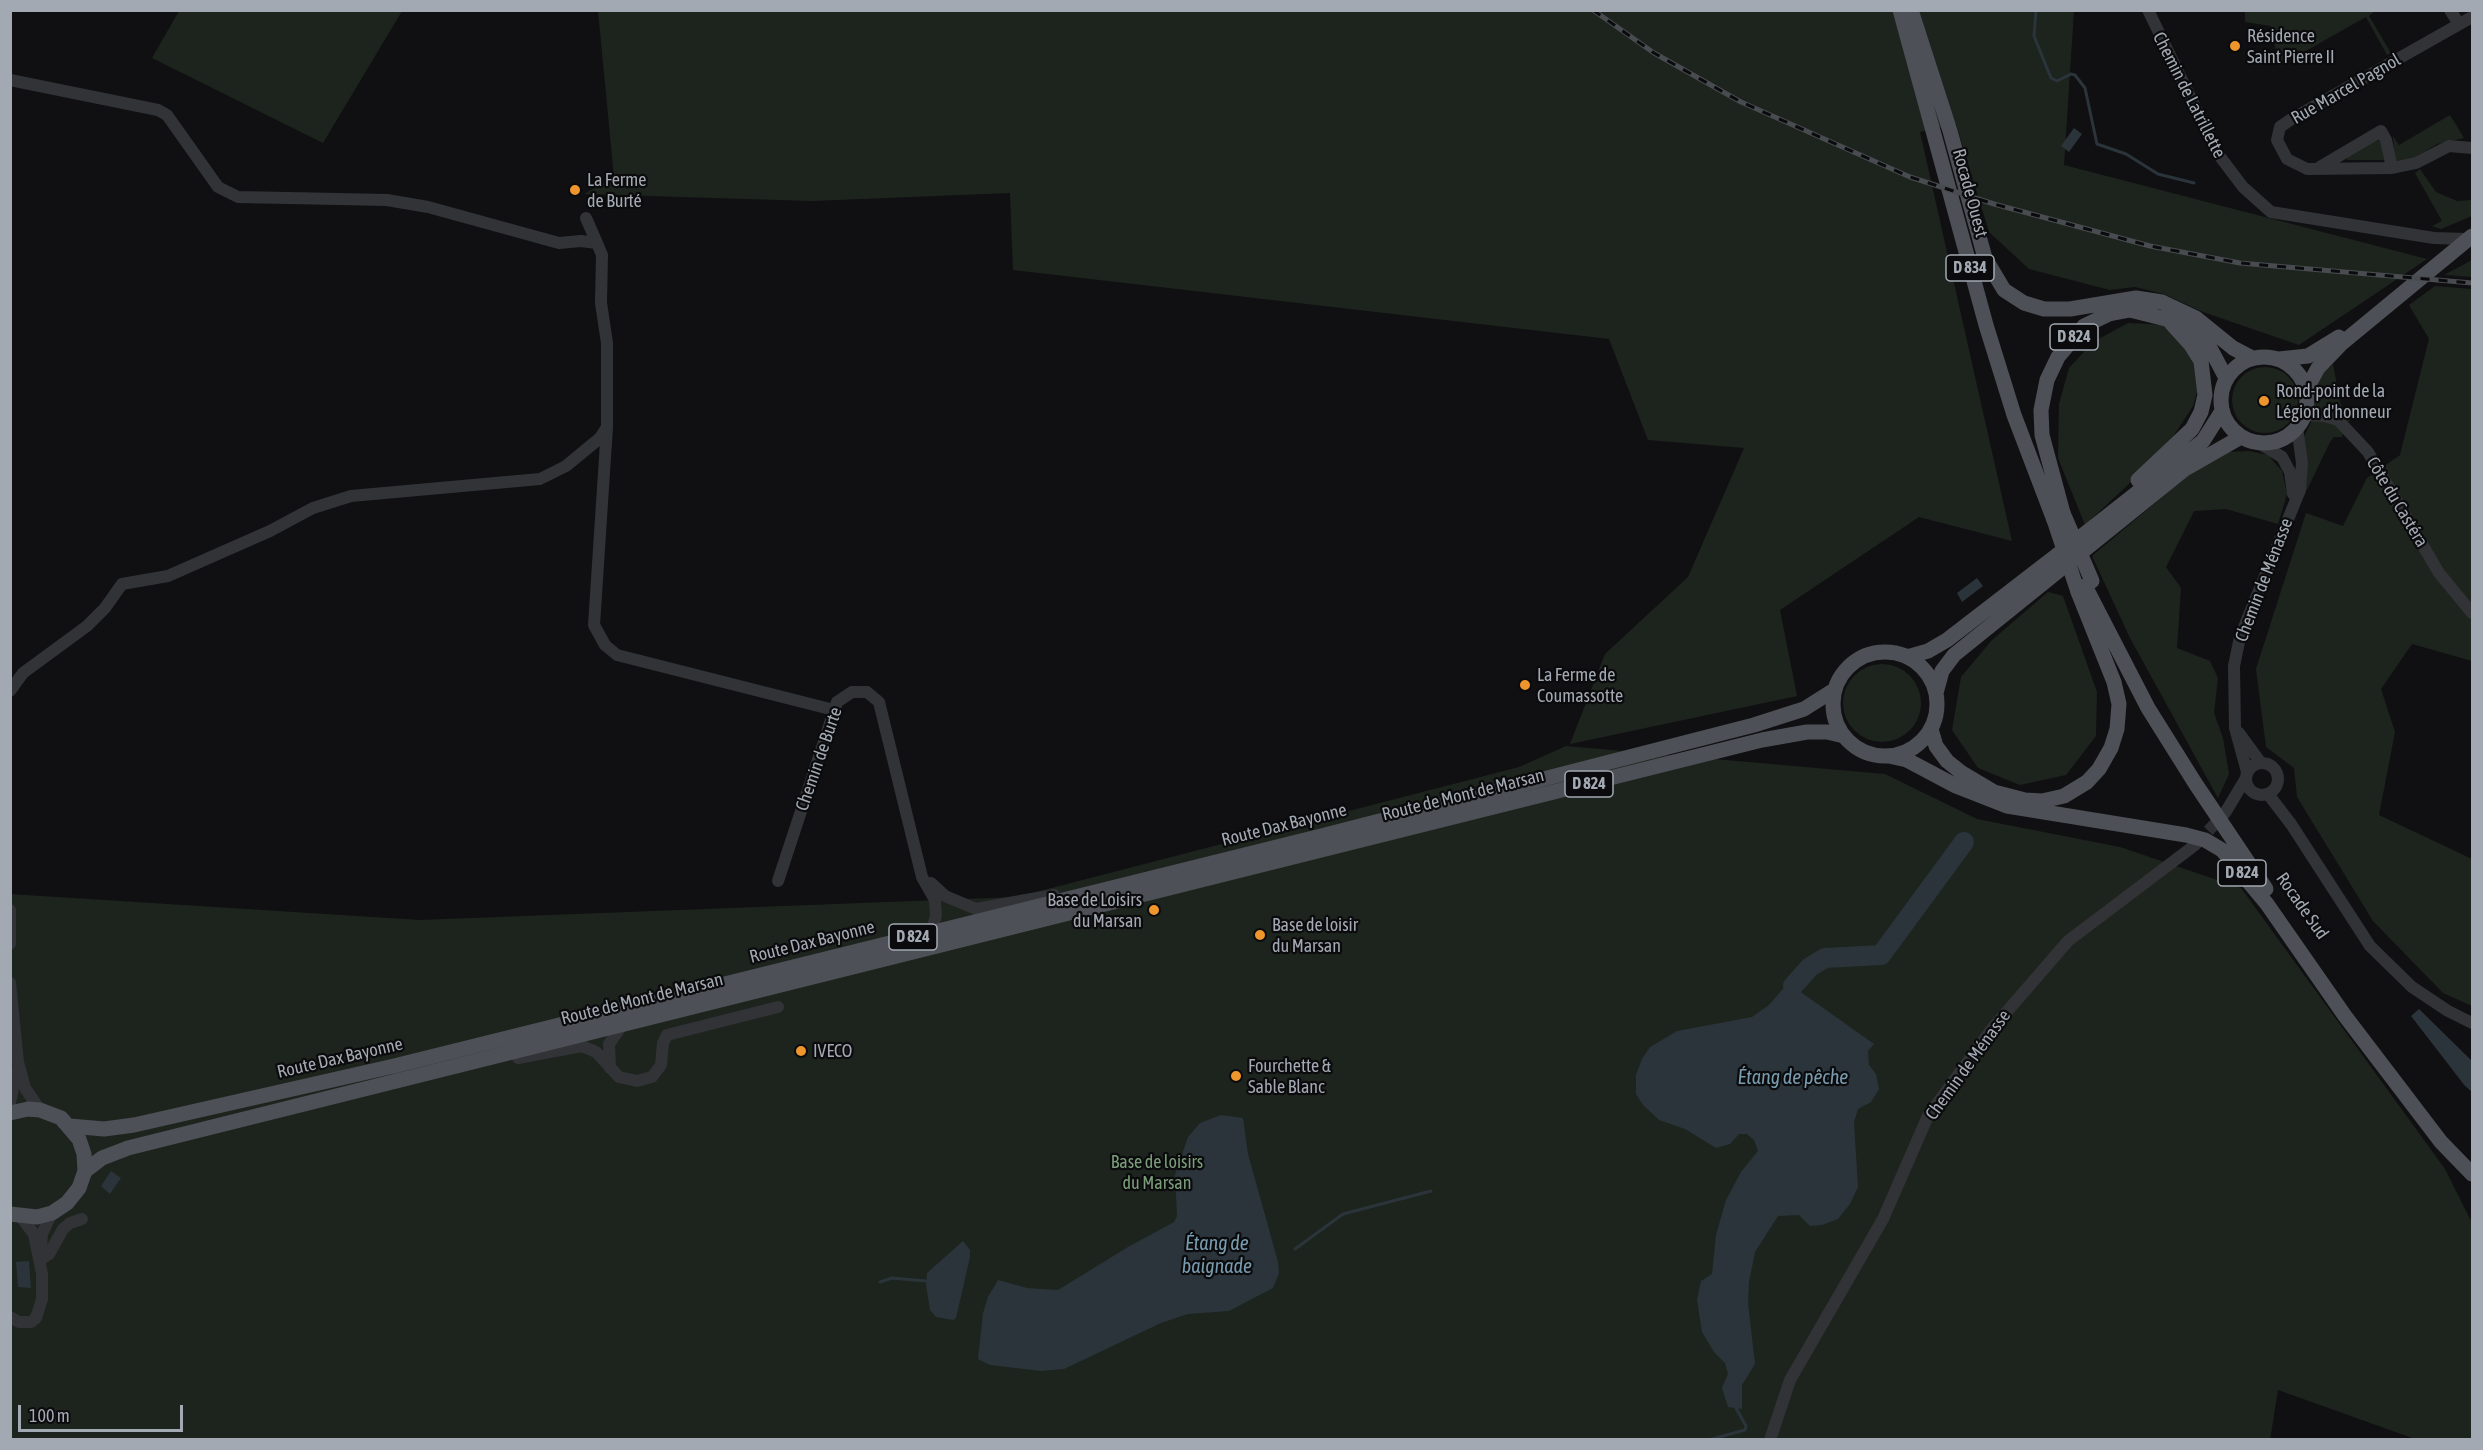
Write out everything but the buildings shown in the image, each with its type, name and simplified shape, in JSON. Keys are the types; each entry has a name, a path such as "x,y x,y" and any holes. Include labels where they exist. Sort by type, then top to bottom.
{"main road":[{"name":"Rocade Ouest","path":"1900,10 1983,314 2014,415 2058,517"},
{"path":"1911,10 1950,130 1985,258 2004,290 2024,303 2044,309 2070,309 2136,298 2162,302 2196,318 2233,348 2252,358"},
{"path":"2306,390 2301,377 2292,366 2280,359 2266,356 2252,358 2241,362 2226,378 2221,389 2222,411 2232,430 2241,436 2259,443 2273,442 2286,437 2301,421 2306,390 2318,368 2377,312 2470,237"},
{"name":"D 824","path":"2058,517 2041,410 2047,380 2058,357 2085,327 2109,314 2130,310 2166,319 2194,332 2208,344 2226,378"},
{"path":"2280,359 2307,356 2377,312"},
{"path":"2091,529 2100,514 2192,429 2200,412 2205,395 2200,361 2191,345 2166,319"},
{"path":"1906,657 1928,651 1947,640 2091,529 2203,441 2222,411"},
{"path":"1936,693 1926,672 1906,657 1884,652 1860,659 1840,678 1834,690 1833,710 1844,736 1864,752 1889,756 1913,748 1931,729 1942,671 1954,655 2185,469 2241,436"},
{"name":"D 834","path":"2058,517 2085,586"},
{"path":"1931,729 1936,746 1947,761 1987,789 2009,797 2034,801 2064,796 2087,782 2099,769 2111,748 2117,729 2119,704 2085,586"},
{"name":"Rocade Sud","path":"2085,586 2148,708 2229,835 2296,932 2472,1173"},
{"name":"Route Dax Bayonne","path":"70,1126 104,1129 223,1106 931,933 1754,725 1804,709 1834,690"},
{"name":"Route de Mont de Marsan","path":"85,1171 102,1158 128,1148 1762,741 1807,732 1844,736"},
{"name":"D 824","path":"1889,756 1906,760 1956,786 2007,806 2186,835 2205,840 2222,850 2266,904 2345,1016 2441,1142 2472,1173"},
{"path":"10,1113 28,1109 40,1110 61,1118 70,1126 82,1147 85,1171 79,1188 68,1203 52,1213 37,1217 16,1215"}],"street":[{"name":"Chemin de Latrillette","path":"2148,10 2218,154 2243,187 2271,212 2434,238 2470,237"},
{"path":"2450,10 2459,24"},
{"name":"Rue Marcel Pagnol","path":"2472,17 2280,127 2277,140 2287,159 2307,169 2320,167 2392,168 2416,164 2449,146 2472,148"},
{"path":"10,80 158,110 167,115 218,187 238,197 387,200 428,207 559,243 581,241 597,243"},
{"path":"2320,167 2381,131 2386,140 2392,168"},
{"path":"586,218 602,255 601,303 607,343 607,427 594,625 605,645 617,655 834,710"},
{"path":"2434,238 2442,246 2444,258"},
{"name":"Côte du Castéra","path":"2301,421 2334,418 2368,452 2439,573 2472,613"},
{"name":"Chemin de Ménasse","path":"2246,775 2235,728 2233,683 2241,637 2300,490 2301,421"},
{"path":"10,691 23,673 87,626 105,608 122,584 168,576 270,531 313,508 351,496 540,479 566,466 600,438 607,427"},
{"name":"Chemin de Ménasse","path":"2259,443 2274,451 2287,464 2293,484 2294,504"},
{"name":"Chemin de Burte","path":"778,881 834,710 841,698 859,691 873,696 879,702 922,877 936,906 931,933"},
{"path":"2235,728 2261,763"},
{"path":"2261,763 2274,768 2278,777 2266,791 2225,813 2246,775 2255,764 2261,763"},
{"path":"2246,775 2248,787 2266,791 2291,824 2370,946 2412,987 2448,1011 2472,1023"},
{"name":"Chemin de Ménasse","path":"1770,1440 1790,1380 1883,1219 1928,1116 1991,1030 2068,941 2195,845"},
{"name":"Chemin de Burte","path":"919,861 937,890 959,904 976,909 1135,882"},
{"path":"10,910 10,944"},
{"path":"10,983 18,1062 25,1088 40,1110"},
{"path":"436,1070 478,1066 572,1046 590,1048 610,1069 628,1080 645,1080 652,1077 661,1065 663,1043 667,1035 778,1007"},
{"path":"610,1069 609,1044 623,1024"},
{"path":"10,1103 18,1062"},
{"path":"10,1317 26,1323 36,1318 42,1299 40,1260 42,1234 52,1213"},
{"path":"16,1215 34,1234 40,1260"},
{"path":"40,1260 49,1254 63,1229 70,1223 82,1219"}],"green space":[{"path":"2074,10 2064,165 2427,259 2299,345 2203,312 2164,294 2135,287 2110,290 2029,269 1989,232 1956,124 1920,132 2012,541 1919,517 1780,610 1797,696 1570,744 1605,654 1688,577 1744,448 1648,440 1609,339 1013,270 1010,193 812,201 584,194 614,177 598,11"},
{"path":"179,11 402,11 323,143 152,58"},
{"path":"2245,11 2375,11 2369,16 2391,53 2387,55 2366,17 2279,66 2271,26 2245,22"},
{"path":"2450,115 2464,138 2437,144 2411,160 2395,161 2393,136 2399,145"},
{"path":"2376,140 2381,141 2384,160 2347,160 2346,156"},
{"path":"2420,169 2436,192 2457,201 2472,200 2472,216 2441,229 2432,226 2442,221 2415,173"},
{"path":"2472,260 2472,277 2444,275"},
{"path":"2435,286 2472,289 2472,661 2412,644 2381,689 2395,732 2379,815 2472,859 2472,1006 2443,993 2373,921 2297,797 2294,768 2266,747 2256,669 2306,513 2343,526 2367,478 2400,455 2429,339 2409,305"},
{"path":"2128,323 2166,325 2194,345 2200,382 2193,406 2163,452 2085,525 2058,458 2059,404 2069,368 2093,342"},
{"path":"2333,364 2340,402 2350,422 2314,410 2318,378"},
{"path":"2265,367 2277,370 2288,377 2295,388 2298,400 2295,412 2288,423 2277,430 2265,433 2253,430 2242,423 2235,412 2232,400 2235,388 2242,377 2253,370"},
{"path":"2320,418 2330,420 2343,431 2342,437 2334,437 2330,442 2307,490 2303,489 2304,437 2311,422"},
{"path":"2249,451 2268,455 2282,471 2287,494 2278,524 2226,509 2194,511 2166,567 2181,588 2177,648 2210,661 2218,678 2214,713 2223,738 2229,774 2218,798 2130,638 2092,556 2204,462 2229,452"},
{"path":"2048,592 2063,596 2097,692 2096,736 2066,775 2020,785 1978,768 1952,730 1961,677 1992,640"},
{"path":"1874,664 1890,664 1904,670 1915,681 1921,695 1921,711 1915,725 1904,736 1890,742 1874,742 1860,736 1849,725 1843,711 1843,695 1849,681 1860,670"},
{"name":"Base de loisirs du Marsan","path":"1566,746 1885,774 1977,819 2120,847 2241,888 2445,1169 2472,1223 2472,1439 2415,1439 2278,1390 2270,1440 11,1439 10,894 420,920 1017,897 1519,767"}],"water":[{"path":"2074,128 2082,134 2069,152 2061,146"},
{"path":"1977,578 1983,586 1962,602 1957,593"},
{"name":"Étang de pêche","path":"1788,983 1874,1044 1868,1051 1869,1065 1876,1074 1879,1089 1871,1102 1858,1109 1854,1122 1858,1187 1850,1204 1838,1219 1822,1225 1810,1226 1799,1215 1778,1216 1755,1252 1749,1282 1748,1303 1755,1364 1742,1385 1742,1409 1728,1407 1722,1388 1728,1374 1725,1363 1714,1352 1702,1332 1697,1300 1701,1281 1712,1274 1716,1235 1726,1200 1741,1172 1758,1151 1754,1140 1747,1134 1739,1134 1730,1144 1716,1148 1685,1129 1659,1120 1643,1105 1636,1094 1636,1075 1650,1047 1677,1031 1752,1017 1769,1005"},
{"path":"2419,1009 2472,1061 2472,1092 2411,1016"},
{"name":"Étang de baignade","path":"1221,1115 1243,1118 1248,1154 1278,1262 1279,1273 1273,1288 1229,1311 1188,1314 1161,1323 1064,1369 1041,1371 990,1365 978,1359 983,1313 988,1297 998,1280 1027,1288 1058,1290 1174,1222 1177,1216 1175,1175 1188,1137 1200,1123"},
{"path":"111,1171 121,1178 110,1194 101,1186"},
{"path":"963,1241 970,1250 970,1257 956,1318 953,1320 936,1317 930,1310 926,1285 927,1273"},
{"path":"29,1261 31,1288 18,1287 16,1262"}],"waterway":[{"path":"2036,10 2034,36 2051,78 2057,81 2071,74 2075,75 2085,88 2097,144 2126,154 2158,174 2194,183"},
{"path":"1793,986 1810,967 1825,958 1881,955 1964,842"},
{"path":"1295,1249 1343,1214 1431,1191"},
{"path":"880,1282 892,1278 926,1281"},
{"path":"1708,1440 1745,1430 1746,1426 1736,1408"}],"tunnel":[{"path":"2196,844 2225,813"}],"railway":[{"path":"1593,10 1654,53 1741,102 1910,177 1994,204 2150,246 2240,263 2472,283"}],"place":[{"name":"Résidence Saint Pierre II","path":"2235,46"},
{"name":"La Ferme de Burté","path":"575,190"},
{"name":"Rond-point de la Légion d'honneur","path":"2264,401"},
{"name":"La Ferme de Coumassotte","path":"1525,685"},
{"name":"Base de Loisirs du Marsan","path":"1154,910"},
{"name":"Base de loisir du Marsan","path":"1260,935"},
{"name":"IVECO","path":"801,1051"},
{"name":"Fourchette & Sable Blanc","path":"1236,1076"}]}
